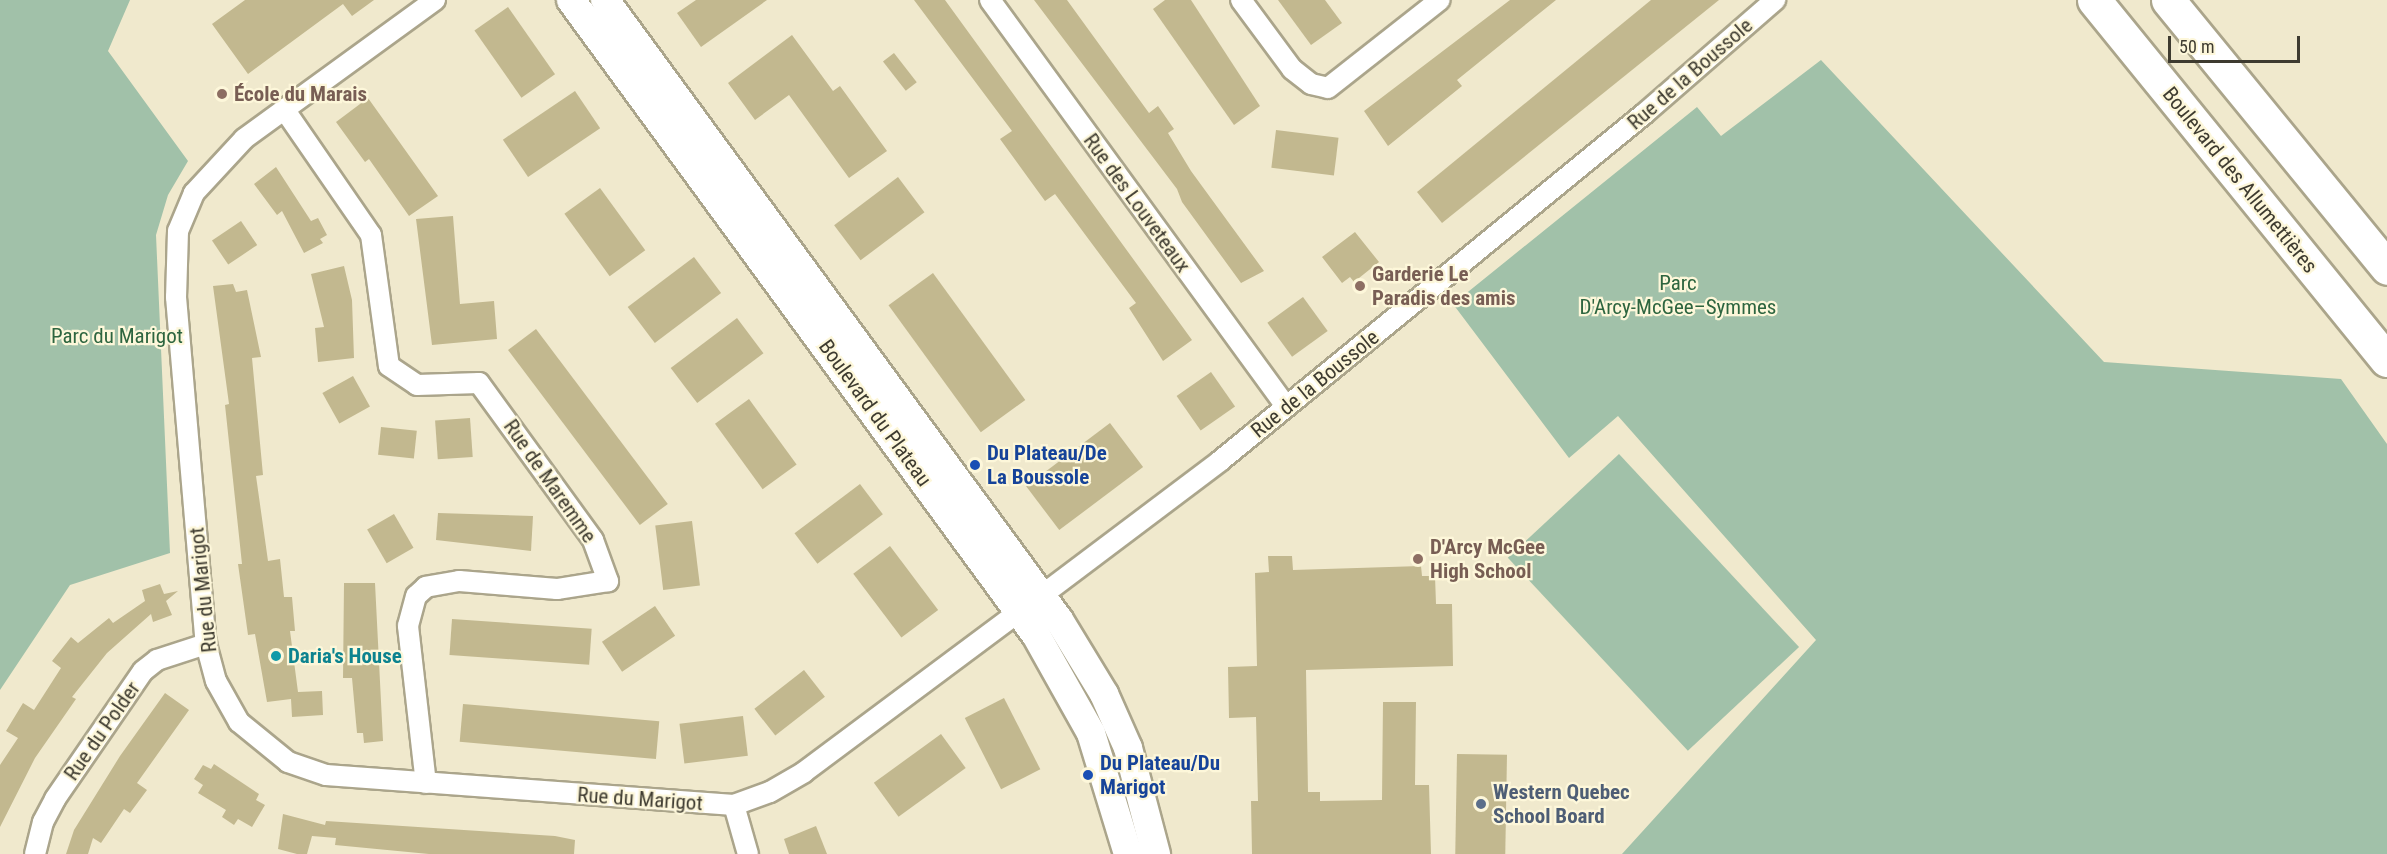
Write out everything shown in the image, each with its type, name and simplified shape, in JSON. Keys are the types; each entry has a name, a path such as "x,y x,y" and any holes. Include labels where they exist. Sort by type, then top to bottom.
{"highway":[{"name":"Boulevard des Allumettières","path":"2094,0 2387,360"},
{"path":"2168,0 2387,268"}],"main road":[{"name":"Boulevard du Plateau","path":"571,0 1030,604 1078,649 1116,719 1138,780 1156,854"},
{"name":"Boulevard du Plateau","path":"605,0 1030,604 1091,733 1128,854"}],"street":[{"name":"Rue du Marigot","path":"435,0 284,109 214,167 194,193 178,231 176,297 206,644 230,711 268,749 326,775 734,805 770,792 804,772 1030,604"},
{"name":"Rue des Louveteaux","path":"990,0 1285,405"},
{"path":"1241,0 1292,69 1311,84 1328,88 1440,0"},
{"name":"Rue de la Boussole","path":"1030,604 1213,467 1285,405 1644,114 1775,0"},
{"name":"Rue de Maremme","path":"284,109 371,235 389,366 417,385 479,383 593,540 608,581 556,589 459,581 426,587 416,596 408,626 426,783"},
{"name":"Rue du Polder","path":"35,854 43,822 55,799 143,671 157,660 206,644"},
{"path":"734,805 748,854"}],"green space":[{"name":"Parc du Marigot","path":"0,0 130,0 108,51 188,161 168,195 156,235 170,553 70,585 0,690"},
{"name":"Parc D'Arcy-McGee–Symmes","path":"1821,60 2104,362 2341,379 2387,444 2387,854 1622,854 1816,640 1618,416 1569,458 1453,304 1697,107 1721,136"},
{"path":"1619,454 1799,647 1688,751 1508,558"}],"building":[{"path":"245,0 374,0 352,16 343,4 248,74 212,24"},
{"path":"696,0 767,0 701,47 677,13"},
{"path":"914,0 945,0 1192,340 1163,361 1129,308 1136,303 1055,194 1045,201 1000,139 1012,131"},
{"path":"1034,0 1067,0 1149,113 1158,106 1174,129 1168,133 1191,171 1264,271 1241,283 1182,202 1177,189"},
{"path":"1165,0 1191,0 1260,106 1234,125 1153,9"},
{"path":"1278,0 1325,0 1342,23 1311,45"},
{"path":"1510,0 1556,0 1457,80 1462,86 1388,146 1364,111"},
{"path":"1651,0 1719,0 1442,223 1417,192"},
{"path":"508,7 555,74 521,98 474,31"},
{"path":"792,35 833,91 840,86 887,151 849,178 789,95 755,120 728,83"},
{"path":"894,53 917,82 906,91 883,62"},
{"path":"575,91 600,128 528,177 503,140"},
{"path":"368,98 438,196 409,216 369,159 365,162 336,122"},
{"path":"1276,130 1339,138 1334,175 1271,168"},
{"path":"276,167 311,221 318,218 327,235 320,239 323,243 304,253 282,211 277,215 254,184"},
{"path":"898,177 924,212 861,260 834,225"},
{"path":"600,188 645,250 610,276 564,214"},
{"path":"453,216 460,304 494,301 497,339 432,345 416,219"},
{"path":"241,221 257,245 228,265 212,241"},
{"path":"1355,232 1379,262 1354,282 1350,277 1342,283 1322,257"},
{"path":"694,257 721,293 655,343 628,307"},
{"path":"344,266 352,300 354,358 318,362 315,328 324,327 311,274"},
{"path":"933,273 1025,400 981,432 889,305"},
{"path":"233,284 236,292 247,290 261,357 252,358 263,475 256,476 268,561 280,559 284,597 292,597 295,631 290,631 298,692 322,691 323,715 292,717 291,699 267,702 255,634 248,635 238,564 242,564 225,405 229,404 213,286"},
{"path":"1303,297 1328,331 1292,357 1267,323"},
{"path":"737,318 763,353 697,403 671,368"},
{"path":"536,329 668,504 640,525 508,350"},
{"path":"1211,372 1235,406 1201,430 1177,396"},
{"path":"353,376 370,407 339,424 322,393"},
{"path":"749,399 797,465 763,489 715,424"},
{"path":"470,418 473,457 438,459 435,420"},
{"path":"1110,423 1143,467 1059,530 1026,486"},
{"path":"381,427 417,431 414,459 378,455"},
{"path":"860,484 883,514 817,564 795,533"},
{"path":"438,513 533,516 531,551 436,540"},
{"path":"394,514 414,548 387,563 367,530"},
{"path":"692,521 700,586 663,590 655,526"},
{"path":"890,546 938,610 901,638 853,574"},
{"path":"1268,556 1292,556 1293,570 1421,566 1422,576 1435,576 1436,604 1452,604 1453,666 1306,670 1308,792 1320,792 1320,801 1382,800 1383,702 1416,702 1415,785 1429,785 1431,854 1252,854 1251,801 1258,801 1256,717 1229,718 1228,667 1257,666 1255,573 1269,572"},
{"path":"344,583 375,583 383,741 364,743 363,733 357,733 352,678 343,678"},
{"path":"160,584 164,594 178,591 166,601 172,615 153,622 151,614 107,653 72,697 76,699 35,758 0,827 0,765 18,738 6,731 23,703 34,710 61,668 52,661 71,637 78,643 109,618 113,623 145,601 142,590"},
{"path":"655,606 675,636 622,672 602,642"},
{"path":"452,619 592,629 589,665 449,655"},
{"path":"804,670 825,697 775,736 754,709"},
{"path":"165,693 189,710 137,783 147,790 130,813 124,809 101,843 93,838 88,854 66,854 74,830 120,756"},
{"path":"1004,698 1040,769 1001,789 965,718"},
{"path":"463,704 659,721 656,759 460,742"},
{"path":"743,716 748,756 684,764 679,724"},
{"path":"941,734 966,768 899,817 874,783"},
{"name":"Western Quebec School Board","path":"1457,754 1507,755 1505,854 1455,854"},
{"path":"214,764 259,794 256,800 265,805 252,827 238,819 234,825 222,817 226,810 198,793 203,785 194,779 203,765 211,769"},
{"path":"283,814 325,825 326,821 555,836 575,840 574,854 429,854 335,845 336,838 312,836 307,854 297,854 278,849"},
{"path":"816,826 827,854 789,854 784,839"}],"place":[{"name":"École du Marais","path":"222,94"},
{"name":"Garderie Le Paradis des amis","path":"1360,286"},
{"name":"Du Plateau/De La Boussole","path":"975,465"},
{"name":"D'Arcy McGee High School","path":"1418,559"},
{"name":"Daria's House","path":"276,656"},
{"name":"Du Plateau/Du Marigot","path":"1088,775"},
{"name":"Western Quebec School Board","path":"1481,804"}]}
